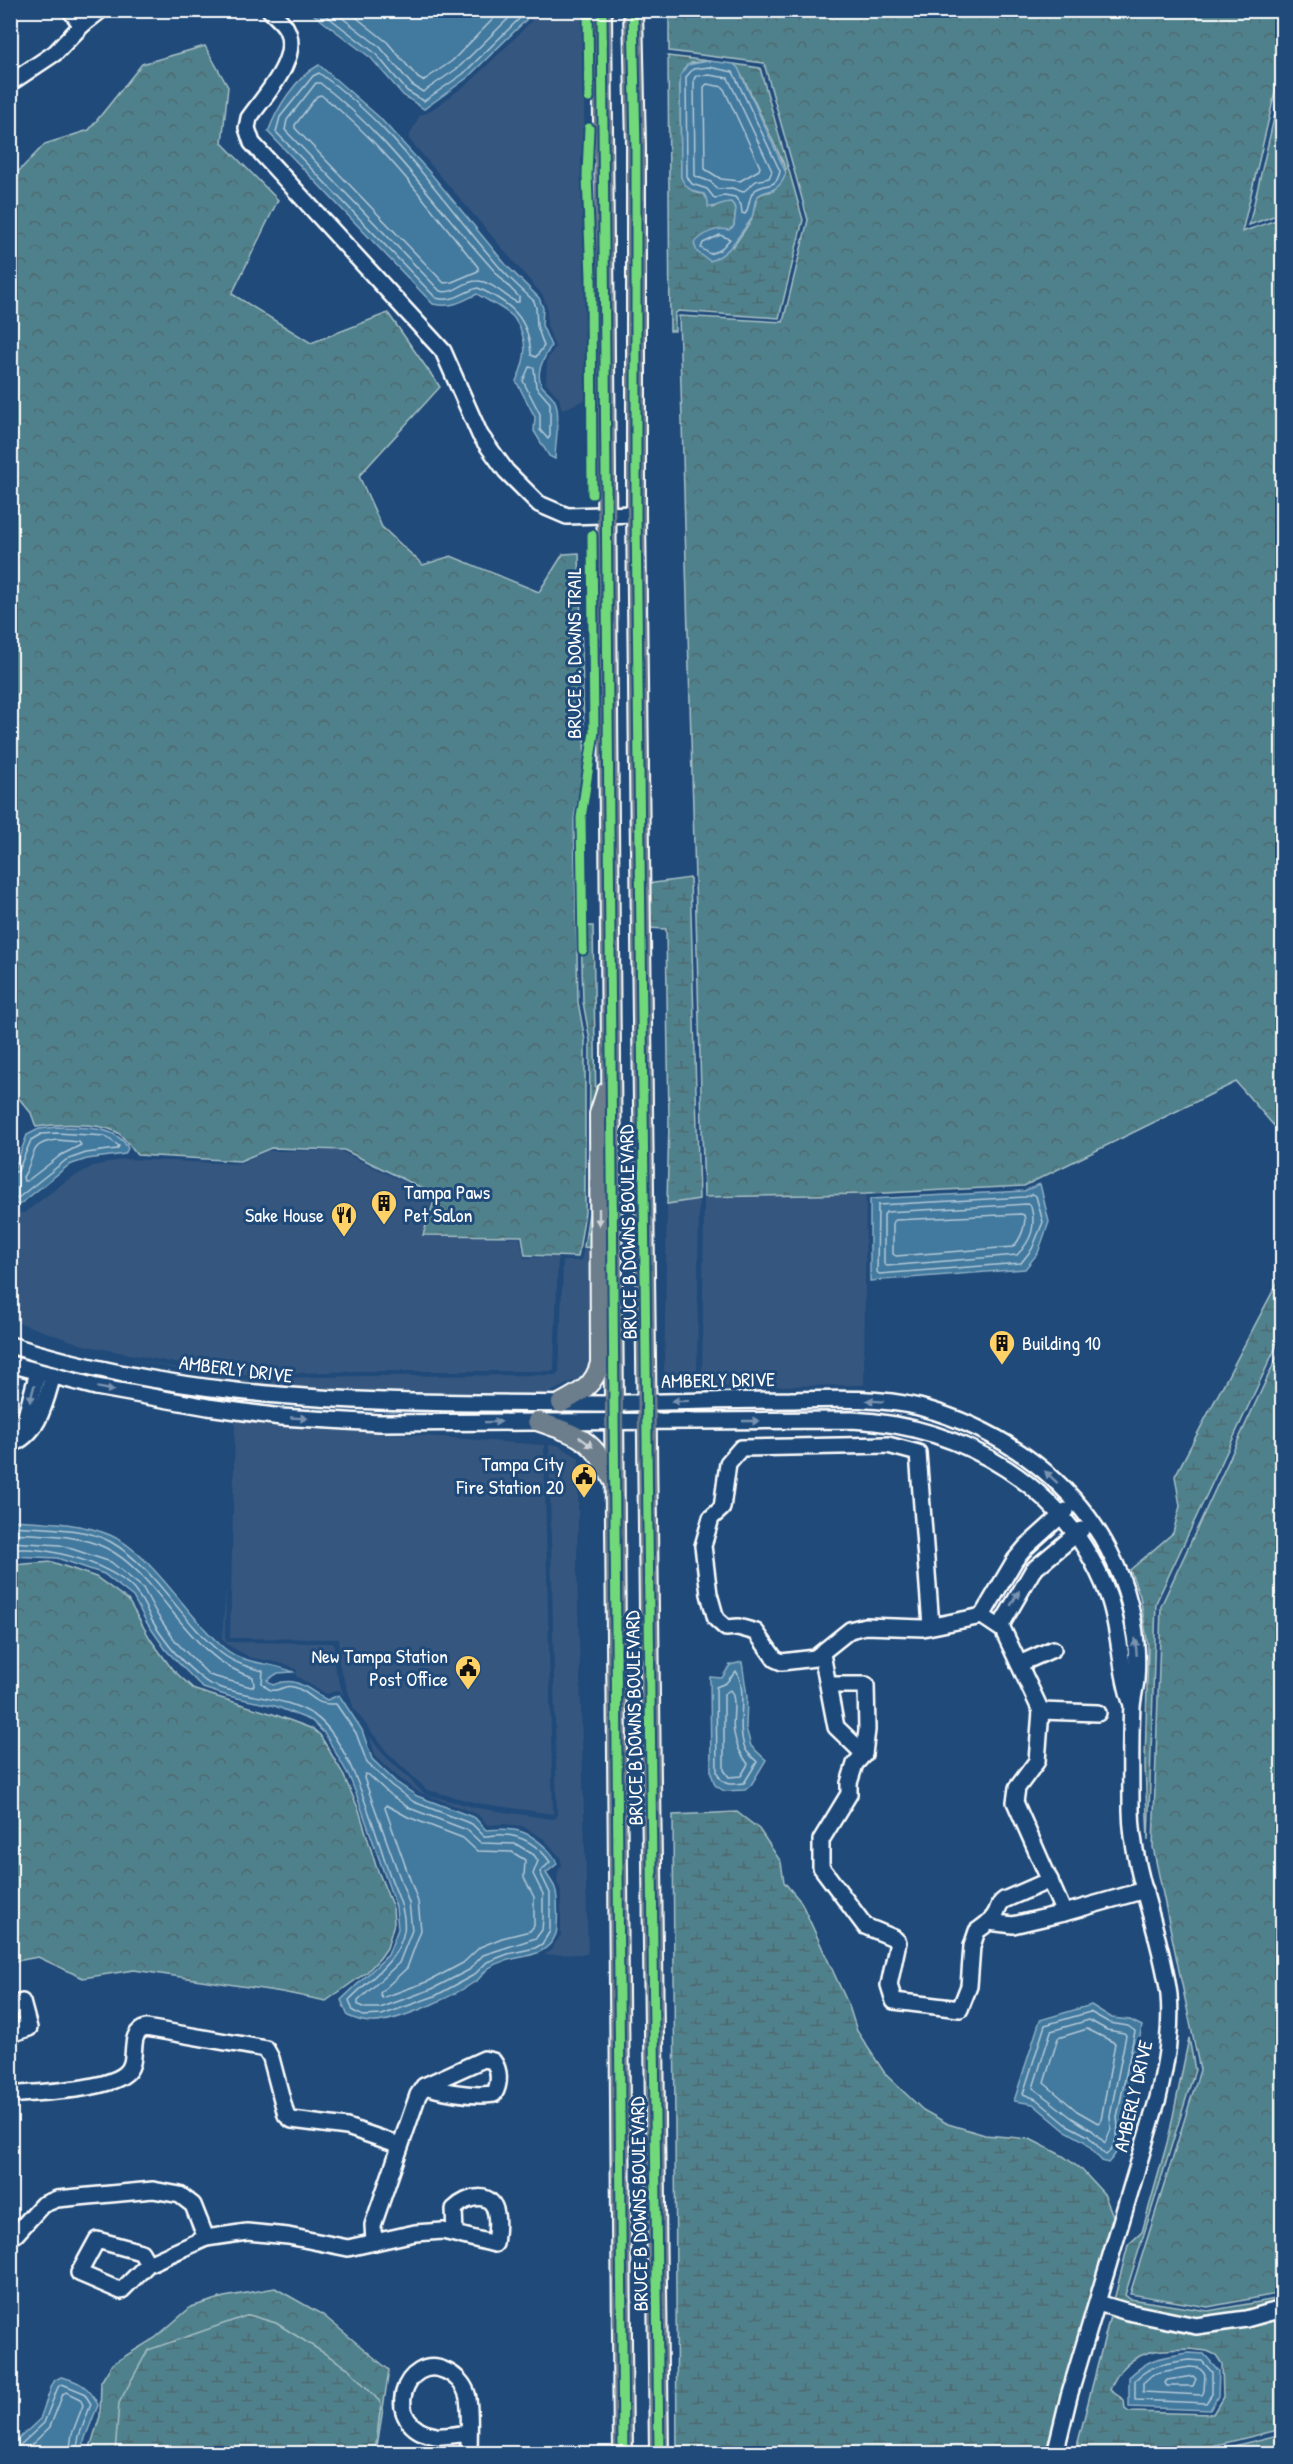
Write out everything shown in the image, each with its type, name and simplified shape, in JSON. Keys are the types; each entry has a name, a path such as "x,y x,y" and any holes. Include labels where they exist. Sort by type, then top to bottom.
{"main road":[{"name":"BRUCE B DOWNS BOULEVARD","path":"602,10 623,2454"},
{"name":"BRUCE B DOWNS BOULEVARD","path":"633,10 636,147 636,514 660,2454"},
{"path":"561,1403 590,1385 596,1378 600,1363 599,1114 611,1076"},
{"path":"537,1421 570,1433 591,1445 600,1455 615,1485"}],"street":[{"path":"70,10 82,25"},
{"path":"10,83 55,53 82,25 101,10"},
{"path":"270,10 286,28 290,44 288,61 249,118 247,128 252,143 443,351 480,435 506,471 539,504 567,516 636,514"},
{"name":"AMBERLY DRIVE","path":"10,1345 54,1358 129,1375 207,1388 280,1396 379,1402 561,1403 615,1412 648,1421 852,1420 903,1425 953,1440 998,1462 1032,1488 1060,1516 1074,1535 1091,1561 1108,1596 1132,1705"},
{"path":"10,1446 29,1433 32,1418 54,1358"},
{"name":"AMBERLY DRIVE","path":"10,1364 96,1387 208,1407 281,1417 379,1423 537,1421 615,1412 648,1402 860,1400 915,1406 970,1424 1012,1446 1050,1476 1091,1522 1114,1561 1129,1604 1137,1649 1136,1686 1132,1705 1132,1822 1136,1854 1163,1960 1169,1996 1168,2047 1158,2098 1069,2396 1055,2454"},
{"path":"10,1435 32,1418"},
{"path":"931,1626 918,1453 888,1444 741,1448 728,1463 722,1508 711,1518 703,1546 709,1594 716,1619 726,1628 738,1627 756,1632 775,1659 782,1662 815,1658 850,1630 865,1626 923,1628 982,1616 1004,1629 1041,1711 1037,1761 1017,1788 1015,1802 1064,1913"},
{"path":"982,1616 1015,1560 1026,1547 1075,1503"},
{"path":"1000,1627 1017,1594 1041,1562 1091,1522"},
{"path":"1026,1547 1041,1562"},
{"path":"1019,1664 1053,1648"},
{"path":"822,1654 836,1727 864,1754"},
{"path":"829,1685 866,1685 867,1730 864,1754 855,1764 849,1783 849,1794 821,1840 820,1868 865,1926 894,1938 898,1942 890,1985 894,2001 960,2009 969,1986 972,1946 976,1930 989,1922 999,1904 1004,1900 1050,1880"},
{"path":"1041,1711 1098,1713"},
{"path":"989,1922 1012,1925 1145,1890"},
{"path":"10,2006 22,2002 29,2028 10,2034"},
{"path":"10,2095 111,2082 125,2074 133,2065 135,2036 139,2030 146,2028 266,2049 271,2058 286,2115 292,2120 347,2127 400,2145"},
{"path":"374,2242 373,2225 417,2095 424,2086"},
{"path":"10,2234 16,2234 42,2205 57,2199 153,2190 180,2195 193,2205 206,2238"},
{"path":"148,2264 206,2238 247,2232 288,2236 348,2247 415,2233 443,2231 455,2234"},
{"path":"1098,2303 1128,2312 1196,2326 1246,2319 1282,2309"},
{"path":"469,2433 438,2436 416,2430 402,2411 403,2390 418,2372 438,2367 456,2375 467,2393 469,2433 469,2454"}],"shaded area":[{"path":"530,11 584,11 585,400 562,410 559,398 546,383 547,360 555,347 547,325 547,307 543,296 408,138 420,115 427,113 470,82 519,34 531,21"},
{"path":"267,1151 340,1151 433,1196 423,1235 520,1238 524,1258 558,1257 554,1371 359,1371 236,1375 83,1345 11,1320 11,1212 24,1213 66,1181 93,1166 124,1159 241,1164"},
{"path":"866,1194 864,1385 702,1387 704,1197"},
{"path":"699,1199 697,1388 677,1384 664,1372 667,1204"},
{"path":"584,1247 594,1248 595,1361 584,1376 542,1396 255,1386 129,1359 237,1379 556,1375 559,1371 563,1261 581,1261"},
{"path":"235,1421 544,1445 553,1814 477,1803 427,1790 387,1752 354,1709 339,1664 339,1639 230,1638"},
{"path":"549,1445 558,1445 579,1458 577,1571 587,1954 544,1955 550,1951 561,1935 561,1891 557,1882 558,1871 562,1865 560,1857 544,1839 522,1826 488,1825 477,1814 418,1792 376,1757 369,1736 384,1755 425,1794 477,1808 553,1819 557,1817"},
{"path":"226,1585 225,1638 227,1642 334,1643 334,1665 344,1696 339,1690 327,1694 317,1689 296,1676 297,1670 288,1665 249,1657 228,1645 222,1639"}],"green space":[{"path":"669,11 1282,11 1282,63 1242,232 1282,218 1282,1135 1236,1082 1024,1186 866,1194 704,1197 679,316 783,322 808,220 764,63 669,51"},
{"path":"205,46 228,87 222,143 278,200 232,294 311,343 388,313 440,387 359,476 382,527 423,565 451,556 539,592 563,554 579,553 585,767 574,818 578,1002 585,1040 585,1212 578,1257 525,1255 522,1236 423,1235 436,1195 344,1150 271,1148 240,1161 137,1155 121,1135 110,1129 78,1125 36,1127 31,1113 11,1089 11,186 13,177 45,144 89,130 142,64"},
{"path":"668,56 709,61 691,63 680,82 681,177 697,193 704,194 713,208 724,201 731,202 736,208 734,226 729,230 733,247 751,221 757,197 773,191 786,169 744,79 734,64 760,68 803,220 779,318 678,311 675,314 675,331 670,331"},
{"path":"1282,84 1282,213 1249,225"},
{"path":"690,878 699,1199 667,1204 669,1121 666,929 648,928 647,884"},
{"path":"581,926 593,926 596,1105 594,1248 584,1247 589,1212 590,1040 583,1002"},
{"path":"1282,1274 1282,1334 1156,1603 1148,1841 1145,1765 1148,1646 1140,1596 1130,1570 1173,1533 1180,1506 1175,1476"},
{"path":"1282,1346 1282,2293 1208,2307 1130,2294 1200,2070 1153,1847 1161,1606"},
{"path":"52,1562 96,1577 128,1600 151,1640 172,1669 195,1690 273,1714 313,1729 320,1735 342,1772 359,1810 376,1866 393,1908 394,1923 387,1948 380,1958 367,1972 326,2001 282,1992 134,1970 83,1978 38,1957 11,1962 11,1565"},
{"path":"737,1812 759,1829 781,1862 784,1882 801,1902 849,2006 857,2031 886,2075 923,2110 948,2124 985,2135 1030,2139 1063,2156 1082,2170 1104,2194 1116,2223 1059,2453 677,2453 673,1815"},
{"path":"1189,2038 1195,2070 1125,2295 1130,2299 1208,2311 1282,2298 1282,2429 1184,2453 1075,2454 1128,2245 1142,2232 1169,2136","holes":["1189,2349 1207,2351 1216,2355 1222,2364 1223,2397 1213,2414 1129,2412 1125,2409 1124,2400 1110,2390 1122,2369 1147,2353"]},
{"path":"275,2288 323,2315 389,2370 376,2453 88,2454 100,2416 101,2382 112,2364 155,2338 191,2307 224,2297"},
{"path":"249,2315 276,2323 348,2368 381,2403 375,2453 115,2453 119,2403 148,2350"},
{"path":"1282,2434 1282,2453 1205,2453"}],"water":[{"path":"309,11 525,11 526,20 467,78 424,109 403,95 371,58"},
{"path":"709,61 734,64 738,68 786,173 779,186 762,193 756,199 753,215 730,248 710,261 697,252 694,243 710,232 719,229 729,230 734,226 736,208 731,202 708,207 704,194 690,189 681,177 680,76 687,65"},
{"path":"319,65 379,117 432,175 507,266 539,298 543,308 542,325 551,346 541,365 539,375 542,386 553,397 557,406 555,459 549,456 534,431 535,417 516,381 525,349 522,334 514,318 502,308 477,294 451,305 433,304 268,132 288,94 302,78"},
{"path":"57,1127 106,1131 122,1140 128,1148 125,1154 87,1159 69,1165 19,1205 11,1203 11,1178 27,1135 39,1129"},
{"path":"1040,1184 1049,1222 1038,1253 1025,1269 870,1281 870,1199 1024,1191"},
{"path":"11,1520 86,1527 110,1535 125,1544 155,1570 210,1635 224,1648 249,1661 293,1672 278,1673 267,1680 273,1685 282,1682 296,1682 327,1700 339,1695 362,1730 372,1759 396,1782 417,1796 475,1818 486,1830 519,1831 542,1844 552,1854 557,1864 546,1873 555,1888 557,1904 557,1930 551,1943 535,1954 497,1963 467,1987 405,2015 379,2022 361,2021 348,2016 341,2000 388,1955 398,1929 396,1907 357,1796 349,1776 325,1734 312,1721 275,1706 203,1688 166,1650 147,1623 133,1597 104,1574 57,1558 11,1556"},
{"path":"742,1662 747,1696 746,1728 751,1746 766,1760 751,1785 745,1790 724,1791 715,1785 711,1773 710,1677 722,1678 730,1665"},
{"path":"1091,2005 1112,2018 1130,2020 1142,2026 1123,2118 1123,2137 1119,2148 1108,2163 1102,2161 1084,2141 1064,2130 1033,2104 1014,2101 1040,2020"},
{"path":"1189,2353 1204,2354 1219,2371 1218,2396 1210,2410 1129,2407 1129,2377 1150,2361"},
{"path":"61,2377 83,2386 98,2405 85,2438 82,2453 11,2453 11,2446 40,2419 52,2385"}],"cycle path":[{"path":"588,10 589,98"},
{"path":"602,10 623,2454"},
{"path":"633,10 636,147 636,514 659,2454"},
{"path":"589,128 587,175 591,276 592,494"},
{"name":"BRUCE B. DOWNS TRAIL","path":"583,950 581,818 594,732 592,535"}],"place":[{"name":"Tampa Paws Pet Salon","path":"384,1226"},
{"name":"Sake House","path":"344,1238"},
{"name":"Building 10","path":"1002,1366"},
{"name":"Tampa City Fire Station 20","path":"584,1499"},
{"name":"New Tampa Station Post Office","path":"468,1691"}]}
